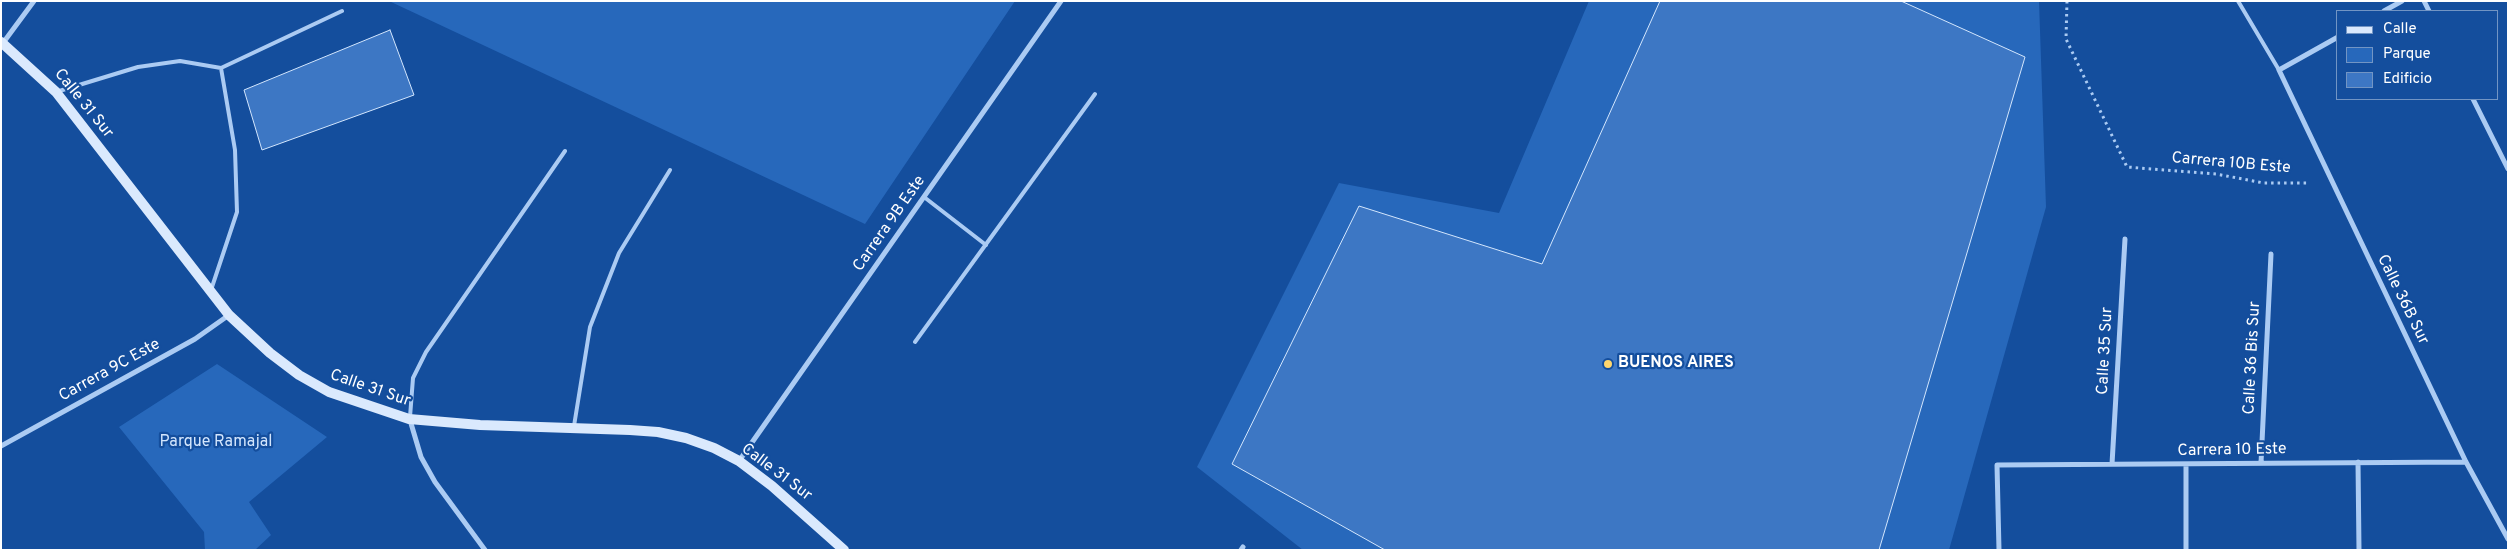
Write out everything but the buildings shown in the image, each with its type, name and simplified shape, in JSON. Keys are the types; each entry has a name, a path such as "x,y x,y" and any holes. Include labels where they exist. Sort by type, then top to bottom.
{"main road":[{"name":"Calle 31 Sur","path":"2,43 56,92 210,293 229,315 270,353 299,375 329,392 409,419 480,425 658,432 695,441 739,461 772,486 844,550"}],"street":[{"path":"2,43 34,1"},
{"name":"Carrera 9B Este","path":"739,461 1061,1"},
{"path":"2386,10 2402,1"},
{"path":"2279,70 2336,38"},
{"name":"Calle 36B Sur","path":"2279,70 2466,462 2508,539"},
{"path":"2474,100 2508,169"},
{"name":"Calle 35 Sur","path":"2112,464 2125,239"},
{"name":"Calle 36 Bis Sur","path":"2261,463 2271,254"},
{"name":"Carrera 9C Este","path":"1,446 195,339 229,315"},
{"path":"409,419 421,457 435,482 486,550"},
{"path":"2358,462 2360,550"},
{"name":"Carrera 10 Este","path":"1999,550 1997,465 2466,462"},
{"path":"2186,464 2186,550"}],"lane":[{"path":"2238,1 2279,70"},
{"path":"56,92 147,66 180,61 221,68 342,11"},
{"path":"210,293 237,212 235,150 221,68"},
{"path":"915,342 1095,94"},
{"path":"409,419 413,378 426,352 565,151"},
{"path":"574,428 590,327 619,253 670,170"},
{"path":"924,197 986,244"}],"path":[{"name":"Carrera 10B Este","path":"2068,1 2066,39 2127,167 2216,174 2264,183 2332,183"}],"green space":[{"path":"389,1 1015,1 865,224"},
{"name":"BUENOS AIRES","path":"1589,1 2039,1 2046,207 1949,550 1303,550 1197,467 1339,183 1499,213"},
{"name":"Parque Ramajal","path":"217,364 327,437 249,502 271,535 255,550 205,550 204,532 119,427"}],"place":[{"name":"BUENOS AIRES","path":"1608,364"}]}
